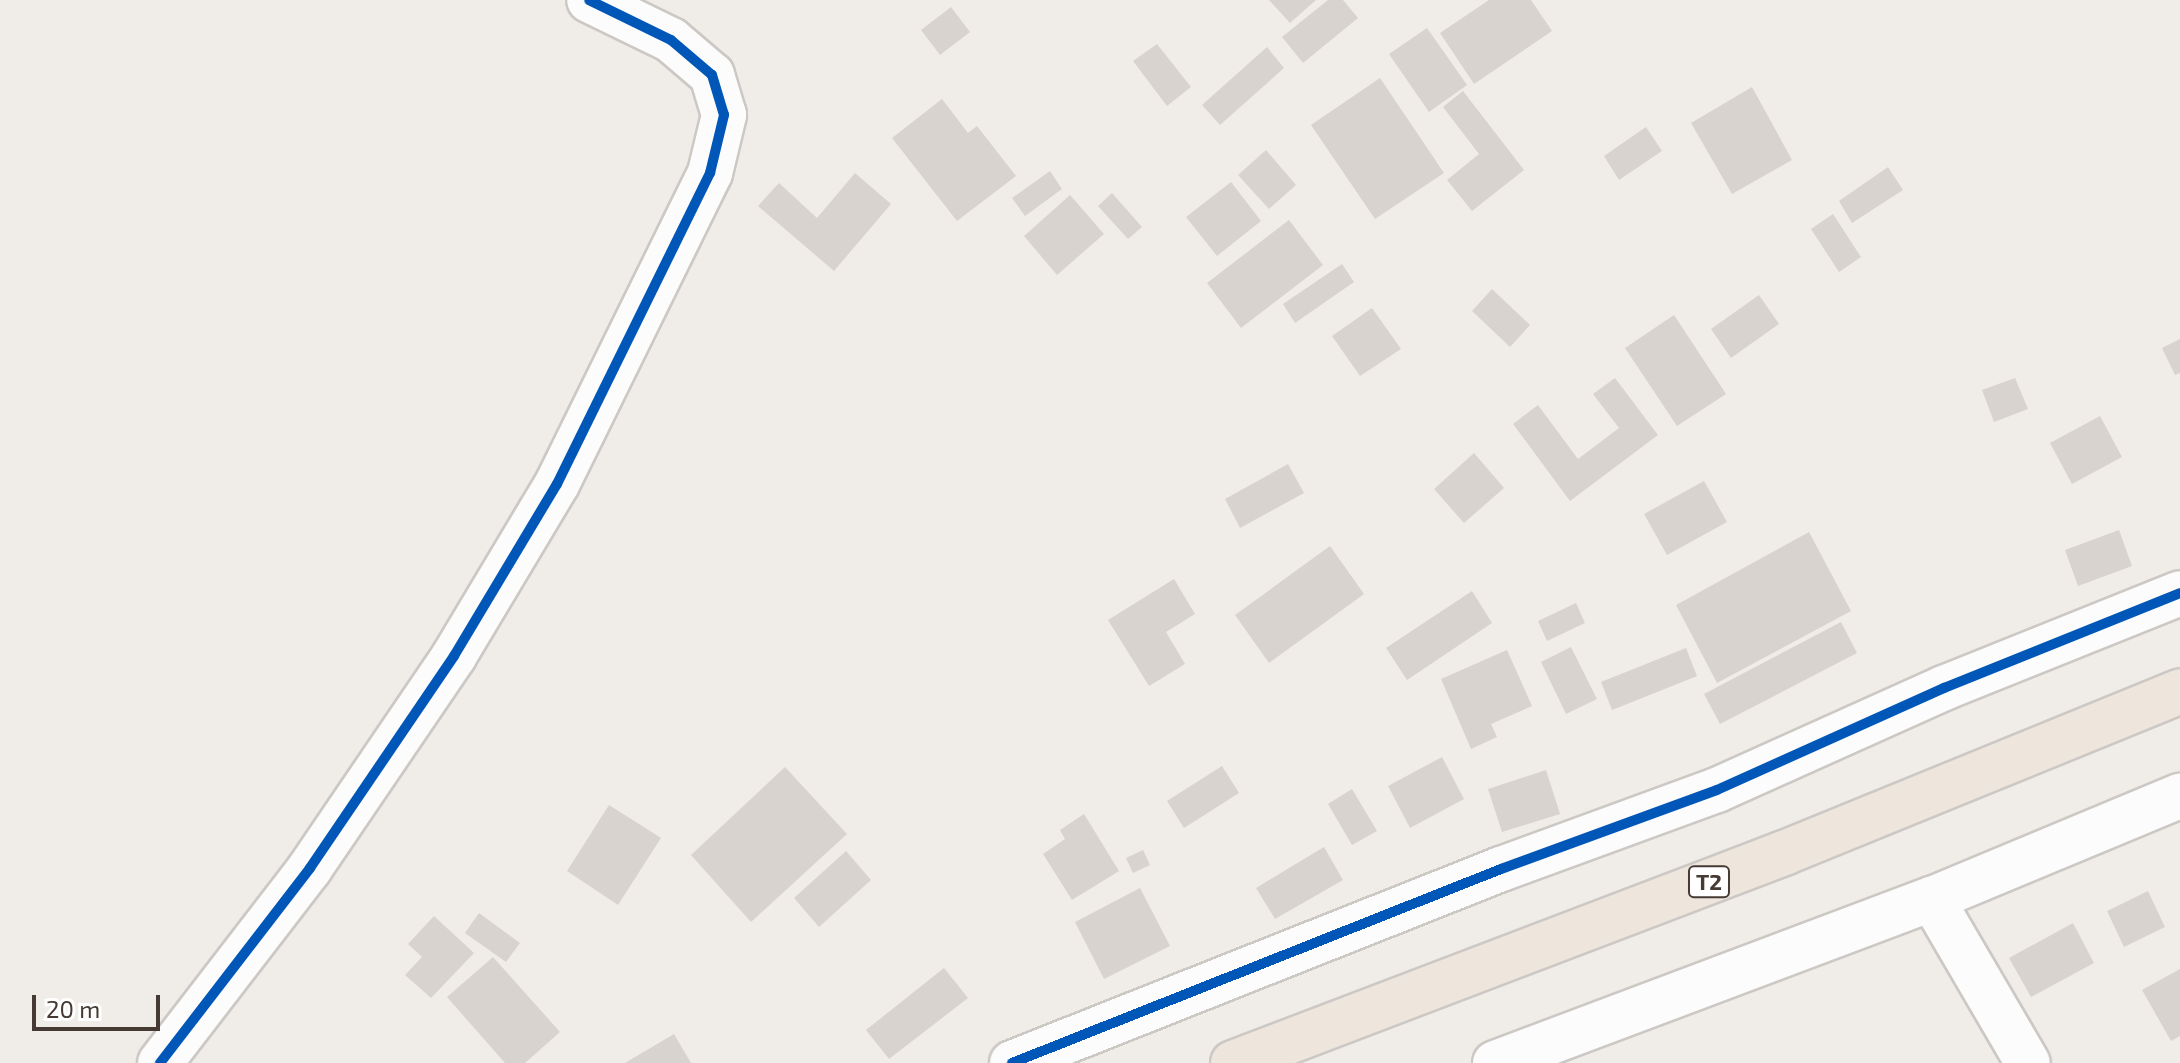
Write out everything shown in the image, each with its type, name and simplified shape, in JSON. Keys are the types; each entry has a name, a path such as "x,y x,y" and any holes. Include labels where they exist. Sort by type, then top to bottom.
{"highway":[{"name":"T2","path":"1233,1063 1784,853 2180,691"}],"street":[{"path":"160,1063 310,868 454,656 557,484 710,173 724,115 712,75 671,40 589,0"},
{"path":"1012,1063 1501,869 1717,790 1944,688 2180,593"},
{"path":"1495,1063 1932,899 2180,796"},
{"path":"1932,899 2028,1063"}],"building":[{"path":"1269,0 1316,0 1290,23"},
{"path":"1328,0 1343,0 1358,18 1303,63 1282,37"},
{"path":"1489,0 1531,0 1552,31 1474,84 1440,33"},
{"path":"951,7 970,32 940,55 921,30"},
{"path":"1427,28 1467,85 1429,112 1389,54"},
{"path":"1157,44 1191,87 1167,106 1133,61"},
{"path":"1267,47 1284,68 1220,125 1202,105"},
{"path":"1380,78 1444,173 1375,219 1311,125"},
{"path":"1752,87 1792,160 1732,194 1691,123"},
{"path":"1463,91 1524,170 1472,211 1447,180 1479,154 1443,107"},
{"path":"942,99 968,133 977,126 1016,176 957,221 892,138"},
{"path":"1646,127 1662,151 1619,180 1604,156"},
{"path":"1266,150 1296,185 1269,209 1238,175"},
{"path":"1888,167 1903,190 1852,223 1839,201"},
{"path":"1050,171 1062,189 1025,216 1012,198"},
{"path":"855,173 891,204 834,271 758,206 779,183 817,218"},
{"path":"1231,182 1261,221 1217,256 1186,217"},
{"path":"1112,193 1142,227 1128,239 1098,206"},
{"path":"1070,195 1104,234 1057,275 1024,236"},
{"path":"1833,214 1861,257 1839,272 1811,229"},
{"path":"1289,220 1323,265 1241,328 1207,283"},
{"path":"1342,264 1354,282 1295,323 1283,304"},
{"path":"1492,289 1530,325 1510,347 1472,311"},
{"path":"1759,295 1779,324 1731,358 1711,329"},
{"path":"1372,308 1401,349 1360,376 1332,336"},
{"path":"1674,315 1726,394 1677,426 1625,348"},
{"path":"2180,339 2180,373 2175,375 2162,348"},
{"path":"1615,378 1658,435 1570,501 1513,424 1538,405 1578,459 1619,428 1593,394"},
{"path":"2015,378 2028,409 1994,422 1982,390"},
{"path":"2100,416 2122,457 2072,484 2050,443"},
{"path":"1474,453 1504,488 1464,523 1434,489"},
{"path":"1288,464 1304,493 1240,528 1225,499"},
{"path":"1704,481 1727,522 1667,555 1644,514"},
{"path":"2119,530 2132,566 2078,586 2065,550"},
{"path":"1809,532 1851,611 1717,683 1676,605"},
{"path":"1330,546 1364,594 1269,663 1235,615"},
{"path":"1174,579 1195,614 1166,632 1185,664 1149,686 1108,620"},
{"path":"1472,591 1492,623 1407,680 1386,648"},
{"path":"1576,603 1585,623 1547,641 1538,621"},
{"path":"1841,622 1857,653 1720,724 1704,694"},
{"path":"1571,647 1597,699 1566,714 1541,662"},
{"path":"1686,648 1697,676 1612,710 1601,682"},
{"path":"1507,650 1532,706 1491,724 1497,737 1471,749 1441,679"},
{"path":"1442,757 1464,799 1410,828 1388,786"},
{"path":"1222,766 1239,793 1184,828 1167,801"},
{"path":"785,767 847,834 751,922 691,855"},
{"path":"1546,770 1560,814 1502,832 1488,789"},
{"path":"1352,789 1377,831 1352,845 1328,804"},
{"path":"609,805 661,838 618,905 567,871"},
{"path":"1084,814 1119,871 1072,900 1043,854 1065,839 1060,830"},
{"path":"1324,847 1343,880 1275,919 1256,888"},
{"path":"1143,850 1150,865 1133,873 1126,858"},
{"path":"846,851 871,880 819,927 794,898"},
{"path":"1140,888 1170,946 1104,979 1075,922"},
{"path":"2148,891 2165,927 2124,947 2107,911"},
{"path":"479,913 520,943 506,962 465,933"},
{"path":"434,916 474,953 431,998 405,975 422,957 408,944"},
{"path":"2073,923 2094,963 2031,997 2009,958"},
{"path":"493,957 560,1032 525,1063 505,1063 447,997"},
{"path":"944,968 968,998 889,1059 866,1030"},
{"path":"2180,969 2180,1036 2171,1041 2142,990"},
{"path":"674,1034 691,1063 625,1063"}],"cycle path":[{"path":"160,1063 310,868 454,656 557,484 710,173 724,115 712,75 671,40 589,0"},
{"path":"1012,1063 1501,869 1717,790 1944,688 2180,593"}]}
